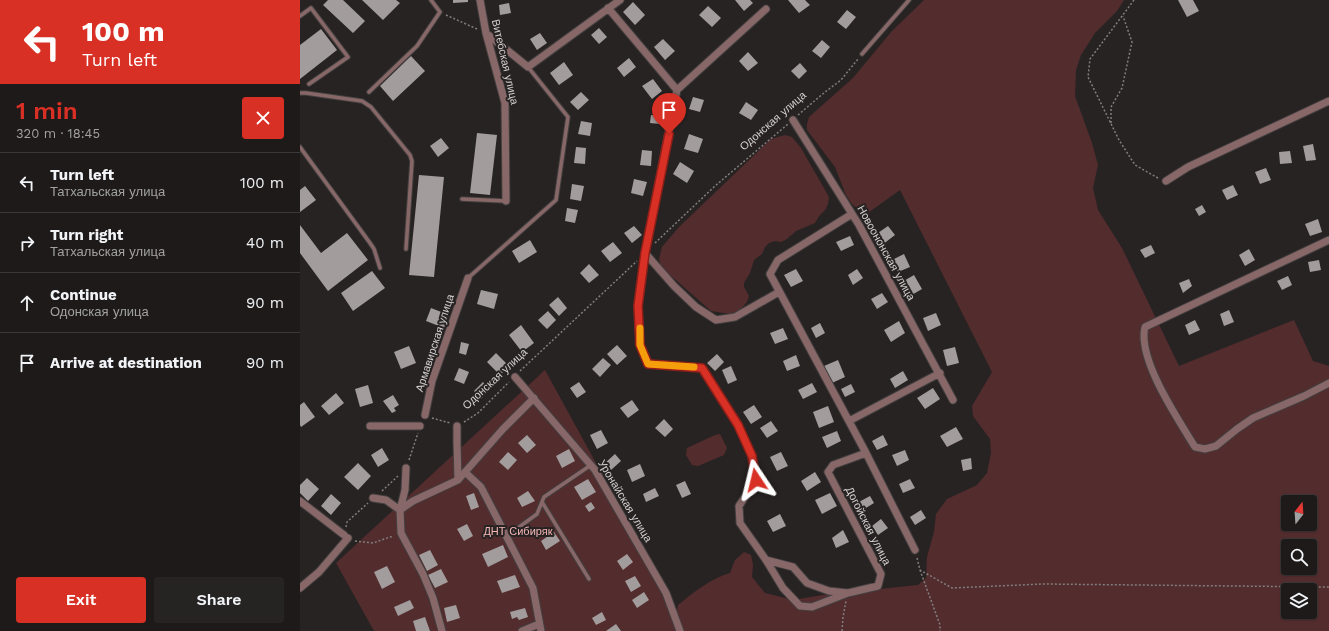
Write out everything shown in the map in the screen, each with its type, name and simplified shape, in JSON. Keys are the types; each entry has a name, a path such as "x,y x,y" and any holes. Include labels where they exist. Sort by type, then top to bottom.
{"street":[{"name":"Витебская улица","path":"480,0 486,33 505,103 506,201"},
{"name":"Витебская улица","path":"528,67 620,0"},
{"path":"608,8 678,90"},
{"path":"766,9 678,90 645,253 638,306 640,345 648,364 702,368 738,425 752,456 756,480 739,506 740,523 766,560 783,588 800,606 812,608 848,593"},
{"path":"486,33 528,67"},
{"path":"1166,181 1188,167 1329,102"},
{"name":"Новоононская улица","path":"793,120 852,214 954,400"},
{"path":"852,214 778,260 770,274 866,453 915,550"},
{"path":"1329,240 1145,327 1143,334 1150,366 1167,402 1195,447 1205,449 1216,446 1253,418 1304,396 1329,382"},
{"path":"645,253 674,286 696,307 716,320 735,317 779,292"},
{"name":"Армавирская улица","path":"425,415 432,381 468,278"},
{"path":"849,421 940,373"},
{"name":"Уронайская улица","path":"515,377 596,470 666,593 680,631"},
{"path":"400,510 413,501 458,480 503,429 534,398"},
{"path":"370,426 420,426"},
{"path":"457,426 456,443 458,480"},
{"name":"Догойская улица","path":"766,560 793,567 807,583 829,591 848,593 878,586 881,574 828,472 833,465 866,453"},
{"path":"406,468 405,490 400,510 401,533 423,574 433,598 442,631"},
{"path":"465,472 481,487 533,588 540,628 522,631"},
{"path":"373,498 386,500 400,510"},
{"path":"300,501 346,536 319,572 300,588"}],"lane":[{"path":"369,92 417,46 440,12 431,0"},
{"path":"862,54 909,0"},
{"path":"300,16 311,8 348,57 309,84"},
{"path":"468,278 556,200 568,117 528,67"},
{"path":"300,93 362,101 371,107 410,155 412,161 406,249"},
{"path":"300,147 374,249 380,268"},
{"path":"462,199 506,201"},
{"path":"506,536 537,514 544,497 591,465"},
{"path":"542,502 589,579"}],"path":[{"path":"1134,0 1090,59 1088,77 1119,140 1135,165 1166,181"},
{"path":"440,12 486,33"},
{"path":"1111,124 1111,108 1122,88 1132,42 1123,16"},
{"name":"Одонская улица","path":"457,426 478,413 715,186 825,92 842,80 862,54"},
{"path":"425,415 457,426"},
{"path":"401,533 373,543 353,541 346,536 347,522 406,468 420,426"},
{"path":"915,550 920,570 940,625 940,631"},
{"path":"920,570 952,588 1043,584 1329,587"},
{"path":"842,631 848,593"}],"green space":[{"name":"ДНТ Сибиряк","path":"924,0 1124,0 1117,11 1095,33 1081,55 1076,70 1075,96 1092,143 1098,165 1093,188 1098,210 1122,248 1179,366 1294,320 1313,361 1329,366 1329,631 374,631 336,563 545,370 677,611 678,605 696,591 709,582 730,573 735,560 744,552 751,555 753,565 752,577 765,593 793,600 823,595 918,585 926,578 927,557 934,532 936,514 947,499 977,485 987,473 991,453 990,439 973,416 972,406 992,372 900,190 865,215 852,204 846,195 835,167 807,130 809,117 853,78 892,31"},
{"path":"785,135 792,137 801,148 829,197 828,204 815,223 796,231 781,242 775,241 769,243 765,247 762,254 754,260 750,273 744,283 744,287 749,296 747,302 739,311 730,314 711,311 661,267 659,259 662,247 679,227 771,139"},
{"path":"720,434 727,448 724,455 698,466 692,465 686,455 687,448"}],"building":[{"path":"328,0 343,0 365,21 353,33 323,5"},
{"path":"362,0 396,0 400,3 383,20"},
{"path":"453,0 468,0 468,2 453,3"},
{"path":"735,0 750,0 753,3 744,11"},
{"path":"788,0 805,0 810,5 799,13"},
{"path":"1178,0 1193,0 1199,11 1187,17"},
{"path":"633,2 645,15 635,25 623,12"},
{"path":"509,3 511,13 500,15 499,5"},
{"path":"708,6 721,18 712,27 699,15"},
{"path":"847,10 856,17 846,29 837,22"},
{"path":"599,28 607,37 599,44 591,35"},
{"path":"321,29 337,50 300,79 300,45"},
{"path":"540,33 547,43 537,50 530,39"},
{"path":"663,39 675,51 665,60 654,47"},
{"path":"822,40 830,47 821,58 812,51"},
{"path":"748,52 758,63 748,71 739,61"},
{"path":"411,56 425,71 393,101 380,86"},
{"path":"629,58 636,67 624,77 617,68"},
{"path":"564,62 573,75 559,85 550,73"},
{"path":"800,63 807,71 799,79 791,71"},
{"path":"653,79 662,91 652,99 642,86"},
{"path":"581,92 589,100 578,110 570,102"},
{"path":"693,97 704,100 700,112 689,109"},
{"path":"746,102 758,110 751,120 739,113"},
{"path":"651,115 660,116 660,124 650,123"},
{"path":"581,121 592,123 590,136 578,134"},
{"path":"477,133 497,135 490,195 470,193"},
{"path":"689,134 703,139 698,153 684,149"},
{"path":"441,138 449,148 438,157 430,146"},
{"path":"1313,144 1316,160 1306,161 1303,146"},
{"path":"576,147 586,148 585,164 574,163"},
{"path":"642,150 652,151 651,166 640,165"},
{"path":"1290,151 1292,163 1280,164 1279,152"},
{"path":"680,162 694,171 687,183 673,174"},
{"path":"1266,168 1271,180 1260,184 1255,172"},
{"path":"419,175 444,177 434,277 409,275"},
{"path":"634,179 647,182 643,196 631,193"},
{"path":"572,184 584,186 581,201 570,199"},
{"path":"1233,185 1238,195 1227,200 1222,190"},
{"path":"305,186 316,200 300,212 300,190"},
{"path":"1202,205 1206,212 1199,216 1195,209"},
{"path":"567,208 578,210 575,223 565,221"},
{"path":"1318,219 1322,232 1310,236 1305,224"},
{"path":"300,225 321,253 347,233 368,260 328,291 300,253"},
{"path":"634,226 642,235 632,243 624,233"},
{"path":"888,226 895,235 882,245 875,235"},
{"path":"850,236 854,245 841,251 836,242"},
{"path":"530,240 537,252 519,263 512,251"},
{"path":"613,242 622,253 610,262 601,251"},
{"path":"1151,245 1155,253 1145,258 1140,250"},
{"path":"1249,249 1255,260 1245,266 1239,255"},
{"path":"904,254 910,267 898,272 892,260"},
{"path":"1319,260 1321,270 1310,272 1308,262"},
{"path":"589,264 599,275 589,283 580,273"},
{"path":"796,269 803,281 791,287 784,275"},
{"path":"857,269 863,278 853,285 848,275"},
{"path":"372,271 385,288 353,311 341,293"},
{"path":"914,275 922,289 910,296 902,282"},
{"path":"1288,276 1292,285 1282,290 1277,281"},
{"path":"1189,279 1192,286 1183,293 1179,283"},
{"path":"481,290 498,294 494,309 477,304"},
{"path":"882,293 888,302 877,309 871,299"},
{"path":"558,297 567,308 559,316 549,305"},
{"path":"431,308 449,315 444,328 426,321"},
{"path":"1229,310 1234,322 1224,326 1220,314"},
{"path":"548,311 556,320 547,329 538,320"},
{"path":"936,313 941,325 928,331 923,318"},
{"path":"1195,320 1200,330 1189,335 1185,325"},
{"path":"899,321 905,333 891,342 884,330"},
{"path":"820,323 825,333 816,338 811,328"},
{"path":"521,325 534,343 522,352 509,335"},
{"path":"783,328 788,339 775,344 770,333"},
{"path":"461,342 469,344 466,355 459,353"},
{"path":"617,345 627,356 617,365 607,354"},
{"path":"409,346 416,363 401,369 394,352"},
{"path":"955,347 959,363 947,366 943,350"},
{"path":"496,353 509,366 500,375 487,362"},
{"path":"717,354 724,362 715,371 707,363"},
{"path":"796,355 800,366 787,371 783,361"},
{"path":"603,358 611,365 600,377 592,369"},
{"path":"838,360 845,377 832,383 824,366"},
{"path":"731,366 737,380 728,384 722,370"},
{"path":"459,368 469,372 464,384 454,380"},
{"path":"903,371 908,380 895,388 890,379"},
{"path":"483,382 490,390 481,399 474,391"},
{"path":"579,382 586,392 577,398 570,388"},
{"path":"812,383 817,392 803,399 798,390"},
{"path":"851,384 855,392 845,397 841,389"},
{"path":"368,385 373,403 360,407 355,389"},
{"path":"933,388 940,399 925,409 917,398"},
{"path":"336,393 344,403 329,415 321,406"},
{"path":"393,395 399,405 394,408 396,411 392,413 383,401"},
{"path":"632,400 639,410 628,418 620,408"},
{"path":"304,402 315,417 301,427 300,405"},
{"path":"754,405 762,417 751,424 743,412"},
{"path":"828,406 834,422 819,428 813,412"},
{"path":"664,419 673,429 665,437 655,428"},
{"path":"771,421 778,431 767,438 760,428"},
{"path":"956,427 963,439 947,447 940,436"},
{"path":"601,430 608,443 597,449 590,435"},
{"path":"837,431 841,441 827,448 822,437"},
{"path":"527,435 536,445 527,453 518,443"},
{"path":"883,435 888,445 877,450 872,441"},
{"path":"382,448 389,460 378,467 371,455"},
{"path":"569,449 575,461 562,468 556,456"},
{"path":"905,450 909,460 897,466 892,455"},
{"path":"508,452 517,460 508,470 499,462"},
{"path":"781,452 788,466 777,471 770,457"},
{"path":"615,454 621,461 611,470 605,463"},
{"path":"971,458 972,469 963,471 961,460"},
{"path":"358,463 371,476 358,490 344,477"},
{"path":"640,464 645,476 632,482 627,470"},
{"path":"815,472 821,482 807,491 801,481"},
{"path":"307,478 319,489 308,501 300,493 300,485"},
{"path":"588,479 596,492 582,500 574,487"},
{"path":"910,479 915,488 903,493 899,484"},
{"path":"685,481 691,494 682,498 676,485"},
{"path":"655,488 659,496 646,502 643,494"},
{"path":"528,491 535,501 522,507 517,498"},
{"path":"474,493 479,507 471,510 466,496"},
{"path":"830,493 837,506 822,514 815,500"},
{"path":"331,494 341,503 331,515 321,506"},
{"path":"870,496 874,503 861,511 857,503"},
{"path":"591,502 595,508 589,512 585,506"},
{"path":"921,510 926,518 915,525 910,517"},
{"path":"780,514 786,526 773,532 767,521"},
{"path":"881,519 888,528 878,535 872,526"},
{"path":"467,524 473,536 464,541 457,529"},
{"path":"843,530 849,542 836,548 832,538"},
{"path":"554,532 560,541 546,550 541,541"},
{"path":"503,545 508,557 488,567 482,554"},
{"path":"430,550 438,565 427,571 419,555"},
{"path":"627,554 633,562 623,570 617,561"},
{"path":"387,566 395,582 382,589 374,572"},
{"path":"441,569 448,582 435,588 428,575"},
{"path":"515,575 520,587 502,593 497,581"},
{"path":"635,576 641,586 631,592 625,581"},
{"path":"644,592 649,600 637,608 632,600"},
{"path":"410,600 414,608 398,616 394,607"},
{"path":"456,605 460,618 447,622 444,608"},
{"path":"525,608 528,617 519,620 517,617 512,619 510,612"},
{"path":"602,612 606,620 596,625 592,618"},
{"path":"425,617 430,631 416,631 413,621"},
{"path":"616,624 621,631 606,631"}],"slow traffic":[{"path":"640,328 640,345 648,364 694,367"}],"route":[{"path":"669,134 645,253 638,306 640,345 648,364 702,368 738,425 752,456 756,480"}]}
